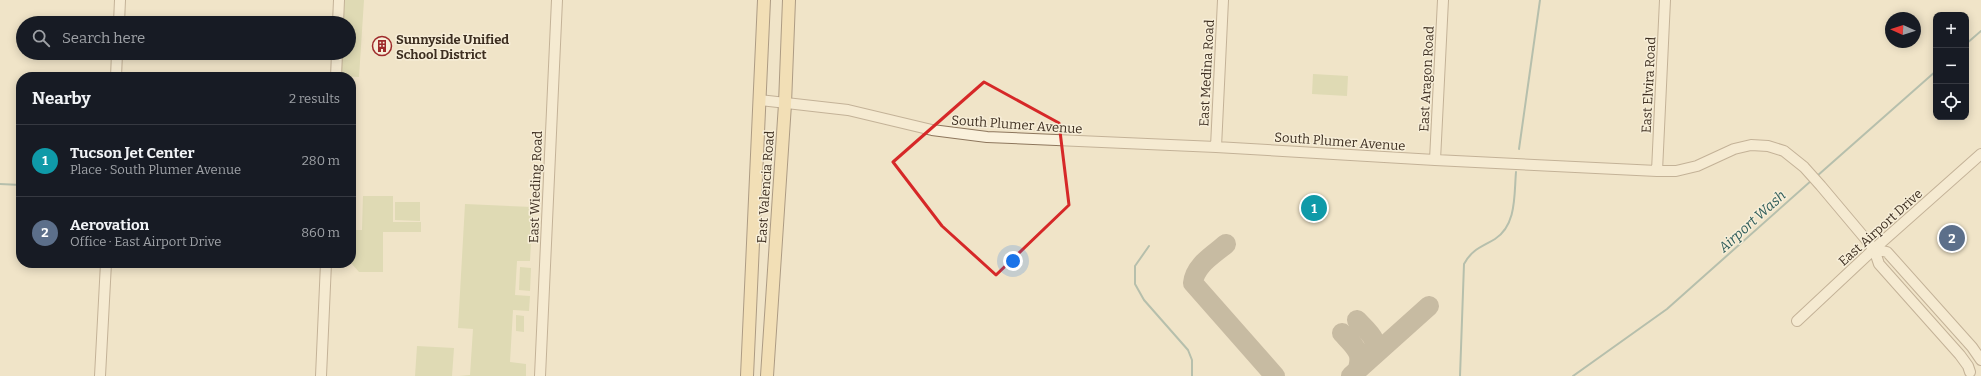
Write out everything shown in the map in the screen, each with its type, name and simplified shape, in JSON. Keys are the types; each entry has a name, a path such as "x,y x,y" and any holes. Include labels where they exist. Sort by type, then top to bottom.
{"main road":[{"name":"East Valencia Road","path":"747,376 764,0"},
{"name":"East Valencia Road","path":"767,376 785,104 789,0"}],"street":[{"path":"119,16 120,0"},
{"path":"338,16 339,0"},
{"name":"East Wieding Road","path":"540,376 557,0"},
{"name":"East Medina Road","path":"1216,147 1223,0"},
{"name":"East Aragon Road","path":"1435,160 1443,0"},
{"name":"East Elvira Road","path":"1657,171 1665,0"},
{"path":"116,72 117,60"},
{"path":"336,72 337,60"},
{"name":"South Plumer Avenue","path":"759,100 848,110 932,130 987,138 1216,147 1657,171 1676,171 1697,166 1734,149 1751,145 1768,146 1784,151 1804,167 1821,186 1874,249 1879,264 1960,355 1968,366 1970,372"},
{"name":"East Airport Drive","path":"1797,321 1874,249 1981,154"},
{"name":"South Plumer Avenue","path":"1874,249 1887,252 1972,347 1981,360"},
{"path":"100,376 106,268"},
{"path":"321,376 326,268"}],"highlighted area":[{"path":"984,82 1059,123 1069,205 996,275 942,226 893,162"}],"green space":[{"path":"344,0 364,0 359,77 356,77 356,72 340,72 341,60 356,60 356,16 343,16"},
{"path":"1313,74 1348,76 1347,96 1312,94"},
{"path":"363,196 393,196 393,222 421,222 421,232 383,232 383,272 359,272 355,268 356,230 362,230"},
{"path":"395,202 420,202 420,221 395,220"},
{"path":"465,204 533,207 530,261 517,261 515,295 530,296 529,311 513,310 510,362 526,364 526,376 459,376 470,375 473,329 458,328"},
{"path":"520,267 531,268 530,291 519,290"},
{"path":"516,315 524,316 524,332 516,331"},
{"path":"417,346 454,348 452,376 415,376"}],"waterway":[{"path":"1519,149 1540,0"},
{"name":"Airport Wash","path":"1969,41 1981,31"},
{"name":"Airport Wash","path":"1817,176 1933,74"},
{"path":"1460,376 1464,264 1470,255 1495,239 1507,226 1513,208 1516,172"},
{"name":"Airport Wash","path":"1573,376 1667,309 1812,180"},
{"path":"0,184 16,185"},
{"path":"1149,246 1135,266 1135,284 1144,300 1188,350 1192,360 1192,376"}],"taxiway":[{"path":"1226,244 1210,256 1201,266 1194,277 1193,283 1275,376"},
{"path":"1351,376 1429,306"},
{"path":"1357,320 1369,332 1374,341 1375,351 1372,357"},
{"path":"1342,333 1352,343 1358,352 1359,362 1355,376"}],"place":[{"name":"Sunnyside Unified School District","path":"382,46"},
{"name":"Tucson Jet Center","path":"1314,208"},
{"name":"Aerovation","path":"1952,238"}]}
